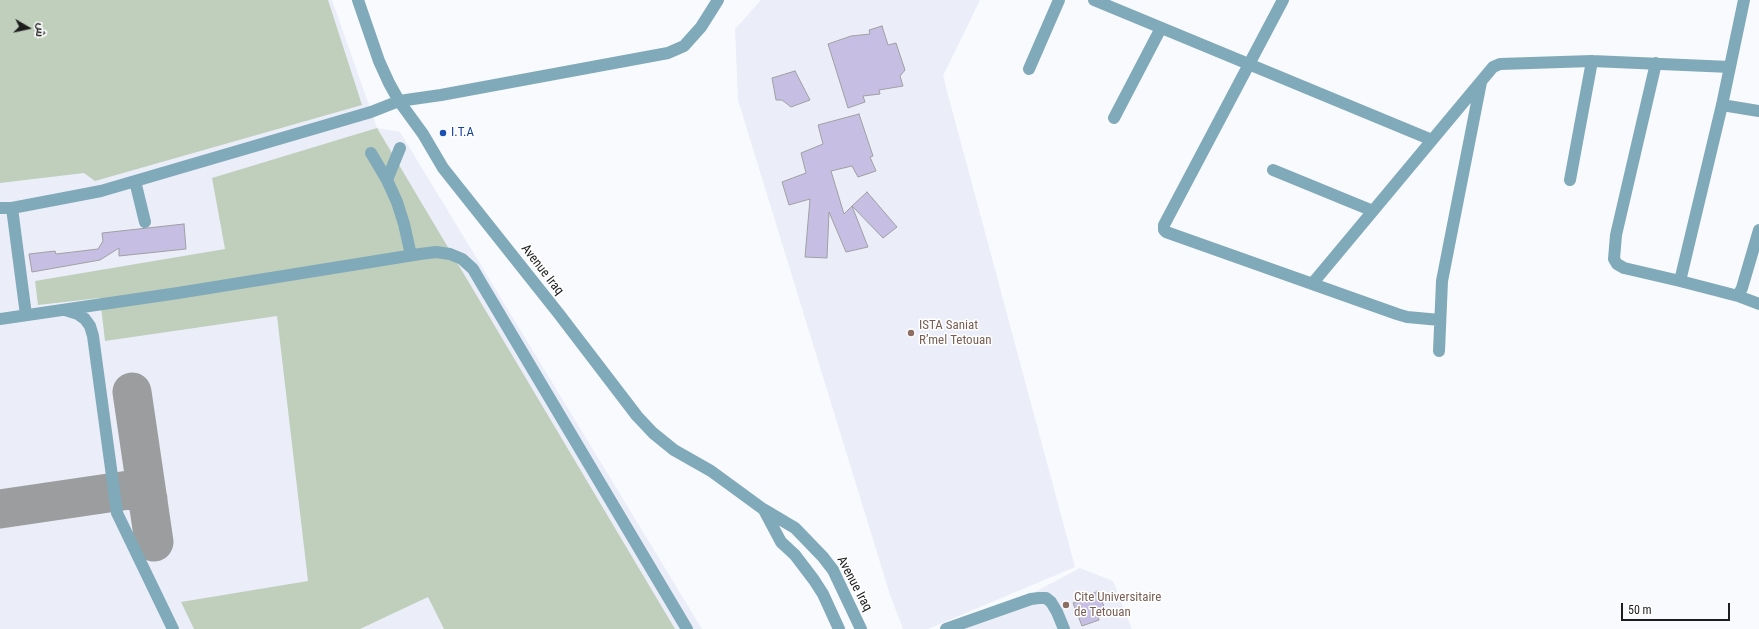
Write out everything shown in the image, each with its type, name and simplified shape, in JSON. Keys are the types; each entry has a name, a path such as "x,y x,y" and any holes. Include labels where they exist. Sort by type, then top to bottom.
{"street":[{"name":"Avenue Iraq","path":"358,0 379,61 399,102 423,134 443,168 559,314 637,416 653,434 674,450 712,471 763,509 795,528 823,557 842,588 861,629"},
{"path":"26,315 6,208 101,191 371,112 399,102 668,53 684,46 701,28 718,0"},
{"path":"1029,69 1059,0"},
{"path":"1094,0 1432,140"},
{"path":"1283,0 1164,225 1164,230 1166,232 1397,314 1407,317 1440,320"},
{"path":"1680,281 1722,105 1744,0"},
{"path":"1114,118 1161,28"},
{"path":"1312,284 1493,66 1500,64 1592,61 1730,67"},
{"path":"1570,180 1592,61"},
{"path":"1656,63 1616,235 1614,258 1617,264 1624,268 1738,296 1759,304"},
{"path":"1439,351 1442,282 1482,81"},
{"path":"1722,105 1759,111"},
{"path":"387,180 400,148"},
{"path":"371,153 387,180 402,214 411,255"},
{"path":"1273,170 1373,211"},
{"path":"136,181 145,222"},
{"path":"1738,296 1742,288 1759,230"},
{"path":"0,319 411,255 436,252 450,254 462,259 473,269 687,629"},
{"path":"62,310 70,311 85,319 90,326 93,336 117,513 174,629"},
{"name":"Avenue Iraq","path":"763,509 781,542 795,555 820,590 839,629"},
{"path":"946,629 1032,599 1046,598 1051,602 1064,629"}],"shaded area":[{"path":"0,0 332,0 377,128 400,132 702,629 0,629"},
{"name":"ISTA Saniat R’mel Tetouan","path":"761,0 980,0 943,76 1075,567 928,629 903,629 890,595 738,100 735,29"},
{"name":"Cite Universitaire de Tetouan","path":"1080,568 1113,581 1132,629 965,629"}],"green space":[{"path":"0,0 328,0 362,105 95,181 84,173 0,183"},
{"path":"377,128 675,629 444,629 428,597 360,629 194,629 181,602 308,581 277,316 105,341 100,298 38,305 35,281 225,249 212,178"}],"building":[{"path":"882,26 888,45 896,43 905,70 900,76 903,86 879,90 880,94 863,96 865,102 848,108 828,44 851,36 870,34 869,30"},
{"path":"795,71 810,100 791,107 782,100 776,100 772,78"},
{"path":"859,114 873,156 870,157 876,171 858,177 852,166 831,171 844,214 852,206 868,247 846,252 829,212 827,258 805,257 810,199 789,205 782,182 806,173 801,153 823,144 818,125"},
{"path":"867,192 897,227 883,238 852,206"},
{"path":"184,224 186,249 119,256 119,248 100,260 32,272 29,254 55,251 56,254 98,249 103,241 102,233"},
{"path":"1098,591 1106,612 1098,616 1099,620 1082,626 1073,603"}],"taxiway":[{"path":"132,392 154,542"},
{"path":"0,509 129,490 141,493 148,499"}],"place":[{"name":"I.T.A","path":"443,133"},
{"name":"ISTA Saniat R’mel Tetouan","path":"911,333"},
{"name":"Cite Universitaire de Tetouan","path":"1066,605"}]}
